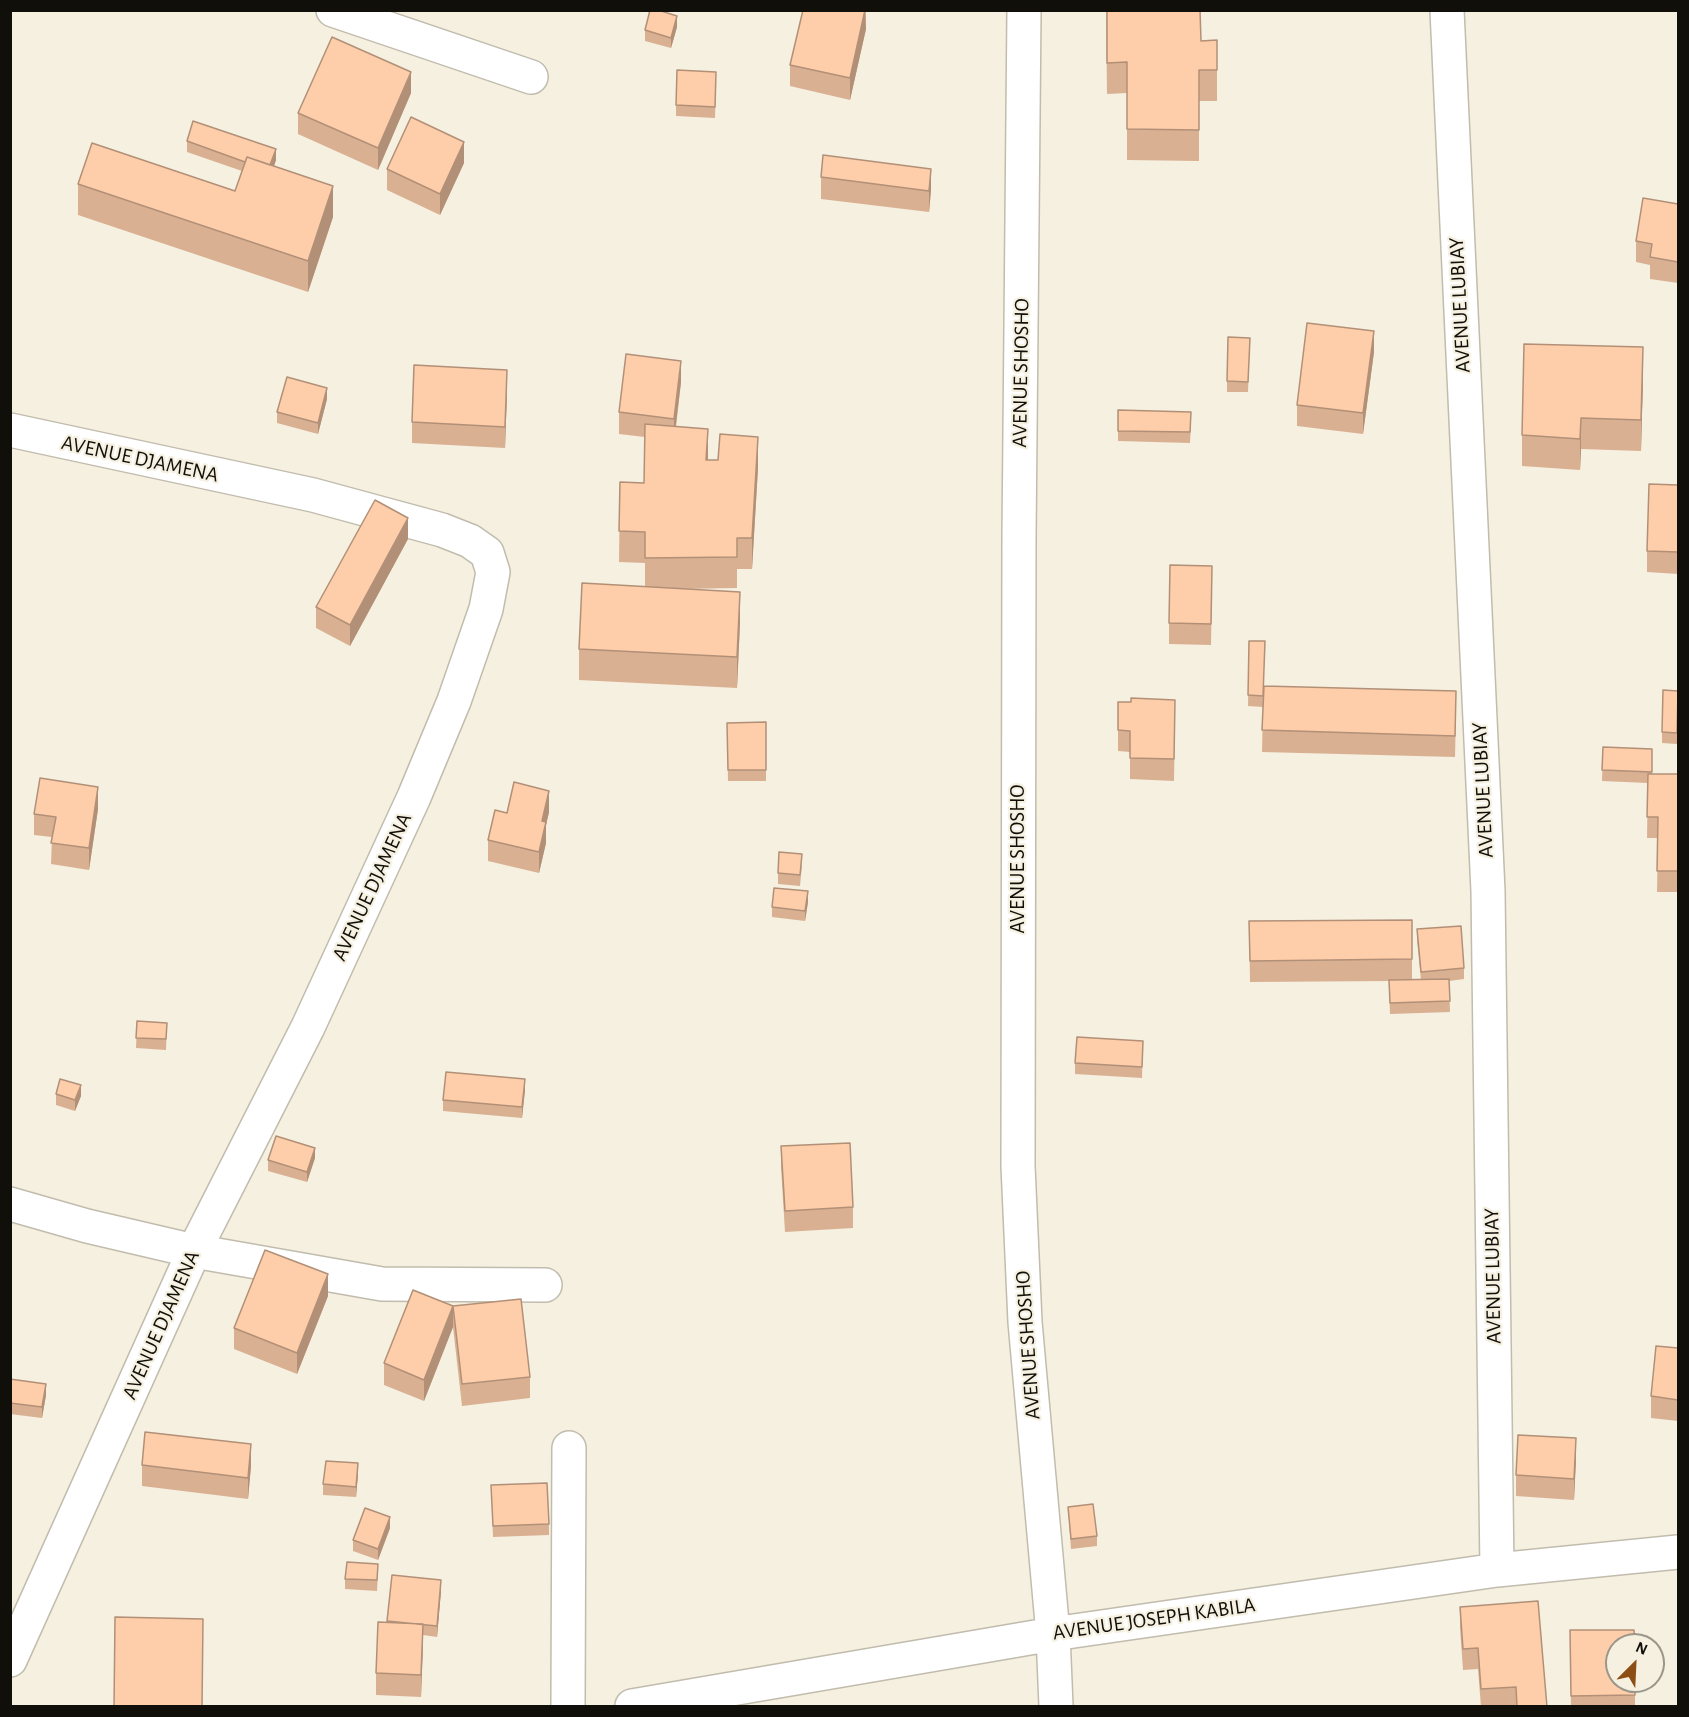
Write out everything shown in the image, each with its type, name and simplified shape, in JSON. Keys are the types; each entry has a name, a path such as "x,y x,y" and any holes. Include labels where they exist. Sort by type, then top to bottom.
{"street":[{"path":"333,10 531,77"},
{"name":"AVENUE SHOSHO","path":"1024,10 1019,537 1018,1166 1025,1322 1053,1634 1056,1707"},
{"name":"AVENUE LUBIAY","path":"1447,10 1488,891 1497,1570"},
{"name":"AVENUE DJAMENA","path":"10,430 313,495 433,527 470,541 487,553 493,572 486,609 454,701 414,797 308,1027 194,1251 10,1660"},
{"path":"10,1204 87,1226 194,1251 382,1284 545,1285"},
{"path":"568,1707 569,1448"},
{"name":"AVENUE JOSEPH KABILA","path":"632,1707 1053,1634 1497,1570 1678,1552"}],"building":[{"path":"650,10 677,16 671,38 645,30"},
{"path":"803,10 865,10 850,78 790,65"},
{"path":"1107,10 1200,10 1201,41 1217,40 1217,70 1199,70 1199,130 1127,129 1127,62 1107,63"},
{"path":"332,37 411,72 378,148 298,113"},
{"path":"677,70 716,72 715,107 676,105"},
{"path":"411,117 464,142 440,194 387,169"},
{"path":"193,121 276,149 270,165 247,157 245,162 187,141"},
{"path":"92,143 235,191 247,157 333,186 308,261 78,184"},
{"path":"823,155 931,169 929,191 821,177"},
{"path":"1643,198 1678,204 1678,262 1650,257 1652,244 1636,241"},
{"path":"1307,323 1374,331 1363,413 1297,405"},
{"path":"1228,337 1250,338 1248,382 1227,381"},
{"path":"1524,344 1643,347 1641,420 1581,418 1580,439 1522,435"},
{"path":"626,354 681,361 674,419 619,412"},
{"path":"414,365 507,370 505,427 412,422"},
{"path":"287,377 327,388 318,423 277,412"},
{"path":"1118,410 1191,412 1190,432 1118,431"},
{"path":"645,424 708,429 706,460 718,460 720,434 758,437 752,538 737,538 737,557 645,558 645,532 619,531 620,482 644,483"},
{"path":"1649,484 1678,485 1678,552 1647,551"},
{"path":"375,500 408,518 350,625 316,607"},
{"path":"1170,565 1212,566 1211,624 1169,623"},
{"path":"582,583 740,592 737,657 579,649"},
{"path":"1249,641 1265,641 1263,696 1248,695"},
{"path":"1264,686 1456,691 1455,736 1262,730"},
{"path":"1663,690 1678,691 1677,733 1662,732"},
{"path":"1131,698 1175,700 1174,759 1130,758 1130,731 1118,730 1118,702 1131,702"},
{"path":"766,722 766,770 728,770 727,723"},
{"path":"1603,747 1652,749 1652,772 1602,770"},
{"path":"1648,774 1678,774 1678,871 1657,871 1658,817 1647,817"},
{"path":"40,778 98,787 89,848 51,843 56,817 34,814"},
{"path":"514,782 549,791 542,821 546,822 539,852 488,840 495,810 507,813"},
{"path":"779,852 802,854 800,875 778,873"},
{"path":"774,888 808,891 805,911 772,907"},
{"path":"1412,920 1412,959 1250,961 1249,921"},
{"path":"1461,926 1464,968 1421,972 1417,929"},
{"path":"1449,979 1450,1001 1390,1003 1389,980"},
{"path":"137,1021 167,1023 166,1039 136,1038"},
{"path":"1077,1037 1143,1041 1142,1067 1075,1063"},
{"path":"446,1072 525,1079 522,1107 443,1100"},
{"path":"60,1079 81,1085 75,1100 56,1094"},
{"path":"276,1136 315,1148 307,1172 268,1160"},
{"path":"850,1143 853,1207 785,1211 781,1146"},
{"path":"265,1250 328,1274 297,1353 234,1328"},
{"path":"413,1290 453,1306 424,1380 384,1363"},
{"path":"521,1299 530,1377 462,1384 453,1306"},
{"path":"1656,1346 1678,1348 1678,1400 1651,1396"},
{"path":"10,1379 46,1384 42,1407 10,1403"},
{"path":"145,1432 251,1444 248,1478 142,1465"},
{"path":"1518,1435 1576,1438 1574,1479 1516,1475"},
{"path":"326,1461 358,1463 356,1487 323,1484"},
{"path":"547,1483 549,1524 493,1526 491,1485"},
{"path":"1093,1504 1097,1536 1071,1539 1068,1507"},
{"path":"365,1508 390,1517 378,1549 353,1540"},
{"path":"347,1562 378,1564 377,1580 345,1579"},
{"path":"392,1575 441,1580 437,1626 387,1621"},
{"path":"1538,1601 1547,1707 1517,1707 1516,1687 1481,1689 1478,1648 1463,1649 1460,1607"},
{"path":"115,1617 203,1619 202,1707 114,1707"},
{"path":"378,1622 423,1624 421,1675 376,1673"},
{"path":"1570,1630 1634,1630 1634,1633 1605,1633 1605,1693 1635,1693 1635,1695 1571,1696"}]}
